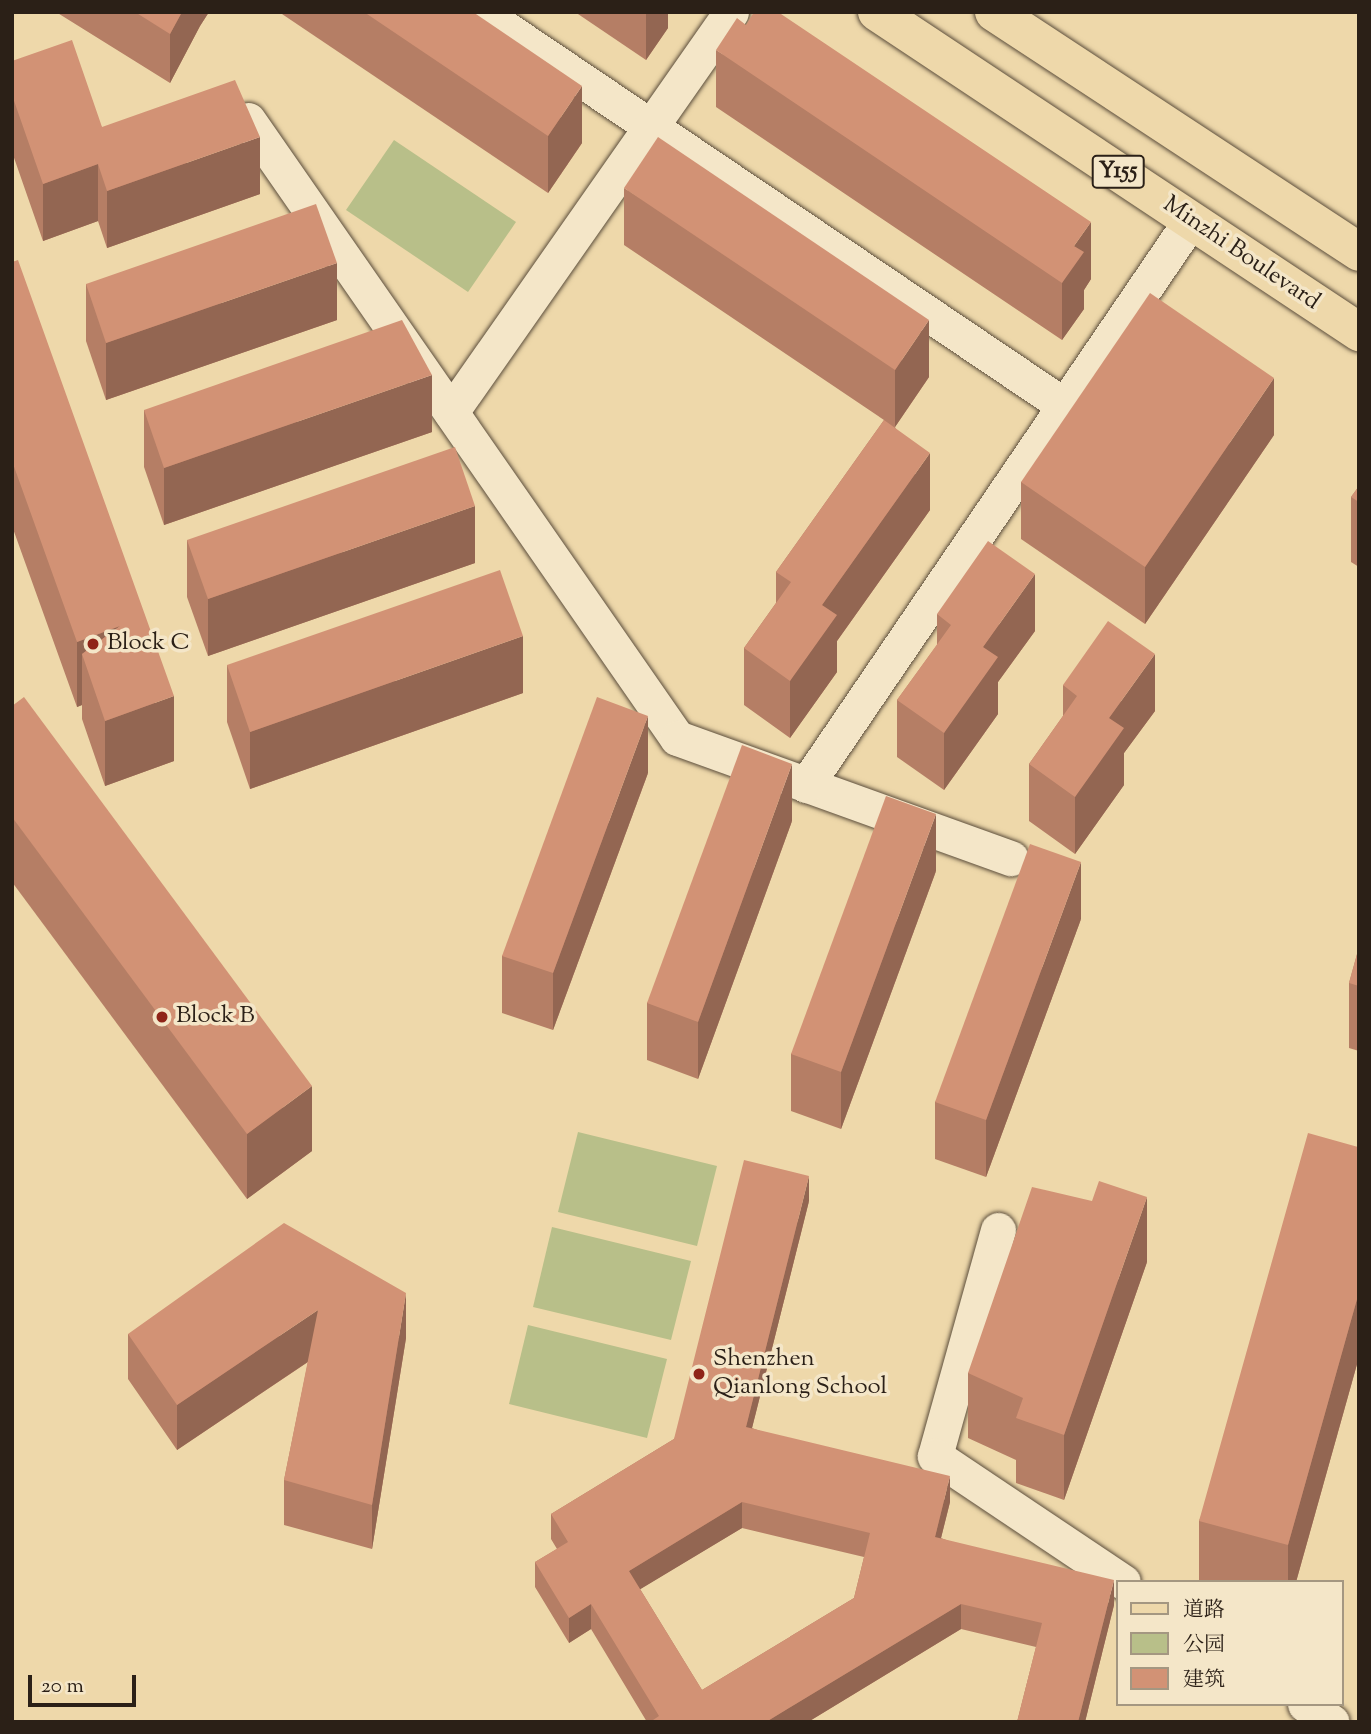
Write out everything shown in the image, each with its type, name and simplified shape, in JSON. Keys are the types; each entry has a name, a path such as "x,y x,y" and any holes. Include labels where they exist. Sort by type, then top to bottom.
{"main road":[{"name":"Minzhi Boulevard","path":"877,12 1359,332"},
{"name":"Y155","path":"994,12 1359,253"}],"lane":[{"path":"481,12 1065,406"},
{"path":"451,412 731,12"},
{"path":"248,120 677,738 1011,858"},
{"path":"806,785 1191,220"},
{"path":"998,1230 936,1456 1120,1580"},
{"path":"1309,1706 1332,1722"}],"green space":[{"path":"394,140 516,222 468,292 346,210"},
{"path":"578,1132 717,1166 697,1246 558,1212"},
{"path":"552,1227 691,1261 671,1340 533,1307"},
{"path":"528,1325 667,1359 647,1438 509,1404"}],"building":[{"path":"135,12 182,12 170,34"},
{"path":"364,12 473,12 582,86 548,136"},
{"path":"754,12 778,12 1091,222 1074,246 1084,252 1062,283 716,50 737,18 746,25"},
{"path":"72,40 102,127 235,80 260,137 107,191 98,164 43,184 12,95 12,61"},
{"path":"658,137 929,320 895,370 624,188"},
{"path":"316,204 337,263 106,343 86,284"},
{"name":"Block C","path":"18,260 174,696 105,721 82,654 120,626 77,642 12,461 12,262"},
{"path":"1150,293 1274,378 1145,567 1021,482"},
{"path":"402,320 432,375 164,468 144,410"},
{"path":"884,420 930,453 822,605 837,615 790,681 744,648 791,582 776,572"},
{"path":"455,447 475,506 208,599 187,540"},
{"path":"1359,486 1359,502 1351,497"},
{"path":"988,541 1035,574 983,647 998,657 944,733 897,700 951,625 937,614"},
{"path":"500,570 523,636 250,732 227,665"},
{"path":"1108,621 1155,654 1109,718 1124,728 1075,797 1029,764 1077,696 1063,685"},
{"path":"24,697 312,1086 247,1134 12,817 12,706"},
{"path":"597,697 648,716 553,973 502,956"},
{"path":"742,745 792,764 698,1022 647,1003"},
{"path":"886,796 936,814 841,1072 791,1054"},
{"path":"1030,844 1081,862 986,1120 935,1102"},
{"path":"1359,947 1359,986 1349,983"},
{"path":"1308,1133 1358,1147 1359,1142 1359,1292 1288,1545 1199,1521"},
{"path":"744,1160 809,1176 746,1427 950,1476 935,1537 1114,1580 1078,1722 1017,1722 1042,1623 961,1604 766,1722 650,1722 659,1716 591,1604 569,1618 535,1562 568,1542 551,1514 674,1439","holes":["742,1502 870,1533 854,1598 702,1690 629,1571"]},
{"path":"1099,1181 1147,1197 1064,1435 1016,1418 1023,1398 968,1373 1032,1187 1092,1201"},
{"path":"284,1223 406,1293 372,1505 284,1480 318,1310 177,1405 128,1334"}],"place":[{"name":"Block C","path":"93,644"},
{"name":"Block B","path":"162,1017"},
{"name":"Shenzhen Qianlong School","path":"699,1374"}]}
